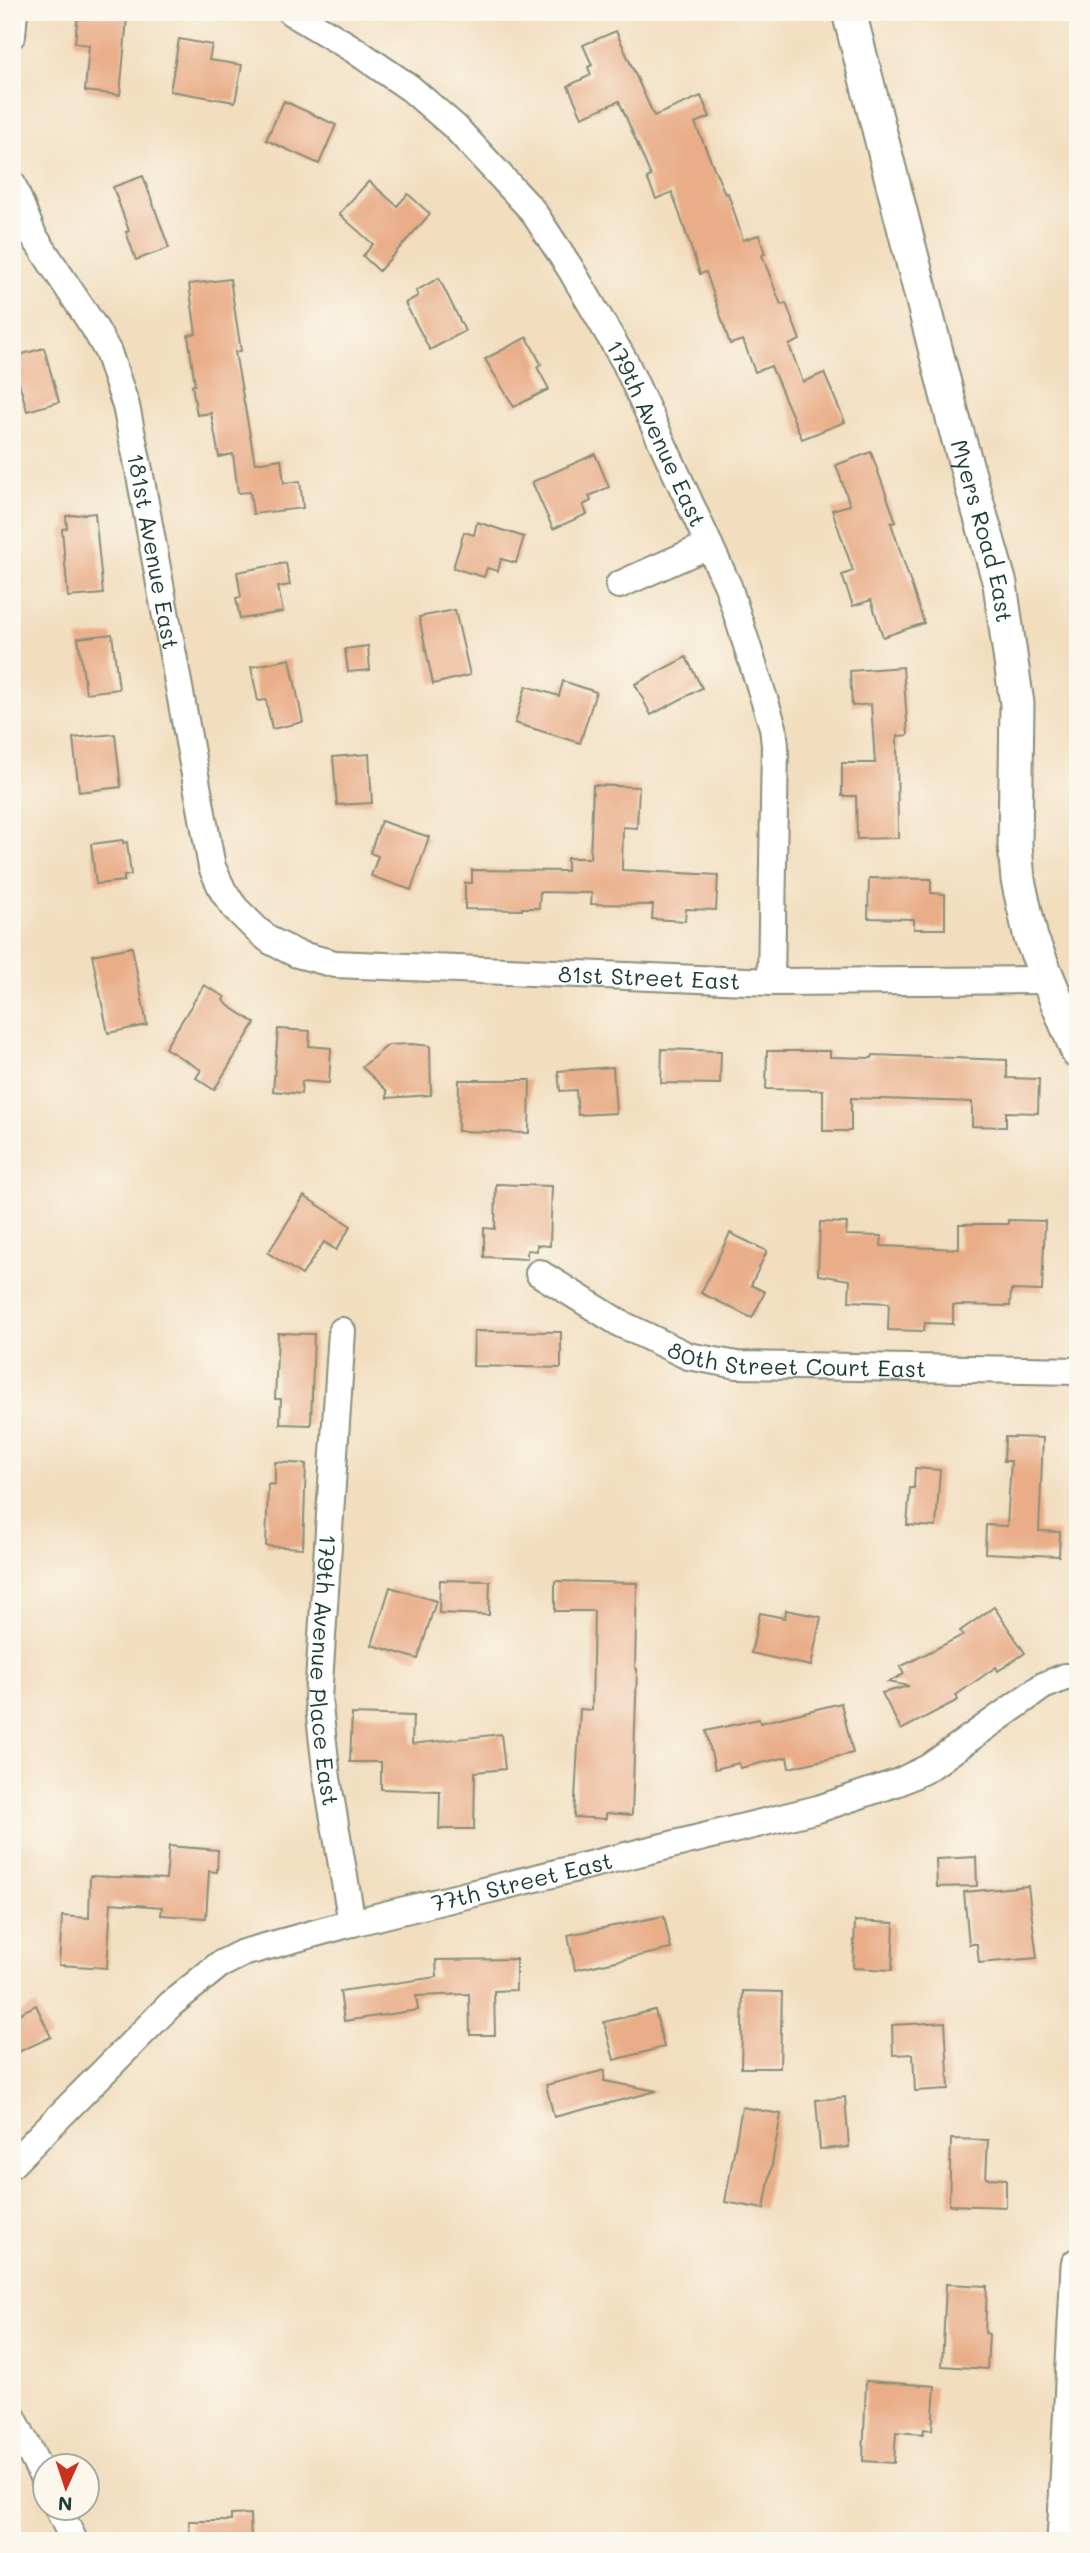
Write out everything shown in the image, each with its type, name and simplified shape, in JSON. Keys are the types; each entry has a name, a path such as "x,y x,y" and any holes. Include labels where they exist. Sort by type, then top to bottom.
{"street":[{"path":"12,35 15,12"},
{"name":"179th Avenue East","path":"291,12 353,49 410,88 455,127 532,210 570,268 625,362 728,586 773,727 775,746 771,982"},
{"name":"Myers Road East","path":"849,12 955,426 1000,584 1017,704 1015,846 1018,880 1031,938 1078,1052"},
{"name":"181st Avenue East","path":"12,184 33,235 108,352 119,385 136,457 212,867 229,900 257,930"},
{"path":"619,585 709,545"},
{"name":"81st Street East","path":"257,930 271,941 298,954 335,964 771,982 1049,980"},
{"name":"80th Street Court East","path":"539,1273 621,1324 688,1356 737,1365 1078,1371"},
{"name":"179th Avenue Place East","path":"342,1331 318,1698 327,1778 352,1923"},
{"name":"77th Street East","path":"12,2164 171,2004 219,1965 243,1953 352,1923 818,1809 899,1782 928,1768 1043,1686 1065,1677 1078,1677"},
{"path":"1064,2541 1078,2265"},
{"path":"12,2416 32,2455"},
{"path":"65,2522 74,2541"}],"building":[{"path":"78,13 127,18 120,95 85,91 89,45 75,43"},
{"path":"616,31 654,116 701,96 710,117 695,123 725,194 728,193 743,240 759,235 765,254 762,255 781,305 786,303 800,340 789,345 803,382 824,373 845,422 802,439 771,366 755,372 743,340 730,344 706,272 700,274 672,192 656,199 647,178 651,176 619,101 582,117 568,86 591,75 588,67 592,65 583,45"},
{"path":"179,39 212,45 209,60 242,65 235,102 170,91"},
{"path":"284,101 336,125 319,164 266,140"},
{"path":"143,176 169,248 136,260 113,187"},
{"path":"369,181 397,206 408,194 430,214 379,271 363,256 373,244 339,214"},
{"path":"439,278 465,331 430,350 405,303 418,296 416,291"},
{"path":"230,279 241,351 235,352 255,463 281,459 284,483 300,481 303,508 253,514 250,492 238,493 233,454 219,457 211,413 197,415 188,335 196,334 189,284"},
{"path":"527,337 541,364 537,367 549,389 514,407 485,359"},
{"path":"44,348 59,402 27,411 12,357"},
{"path":"871,452 896,522 891,523 924,623 883,637 871,600 853,606 842,575 853,571 832,510 850,505 836,465"},
{"path":"595,454 609,487 589,496 591,501 583,505 587,514 553,529 532,482"},
{"path":"95,513 103,594 68,597 62,529 67,528 66,516"},
{"path":"477,522 524,537 516,563 501,559 498,571 487,568 484,577 453,568 464,532 474,535"},
{"path":"286,563 290,585 278,587 283,612 240,619 236,598 241,597 237,572"},
{"path":"455,610 470,675 433,684 419,617"},
{"path":"112,634 119,689 86,693 78,638"},
{"path":"368,646 370,670 348,672 345,649"},
{"path":"686,657 702,688 651,715 635,684"},
{"path":"290,659 303,722 272,729 266,700 258,701 251,667"},
{"path":"903,667 908,735 897,736 898,838 857,839 856,796 842,796 842,763 875,763 871,704 852,706 850,671"},
{"path":"563,681 596,692 580,743 515,723 526,686 559,696"},
{"path":"115,734 121,787 79,792 73,738"},
{"path":"369,754 372,803 337,805 333,757"},
{"path":"593,785 639,787 637,828 623,827 622,870 718,875 716,910 686,909 685,921 652,919 653,905 591,904 592,893 540,892 539,908 465,909 465,883 472,883 472,870 567,871 567,858 590,858"},
{"path":"381,821 429,837 411,890 371,876 378,856 370,853"},
{"path":"123,840 123,843 127,842 131,875 124,876 124,881 96,884 91,844"},
{"path":"869,878 931,879 931,893 945,894 945,929 914,929 914,919 868,918"},
{"path":"132,947 147,1025 108,1033 92,955"},
{"path":"204,985 225,997 223,1000 229,1006 255,1023 214,1090 196,1078 201,1070 165,1048"},
{"path":"278,1029 310,1031 309,1046 331,1048 329,1083 302,1081 301,1094 273,1091"},
{"path":"388,1045 430,1046 431,1095 387,1098 387,1091 362,1067"},
{"path":"662,1049 721,1051 720,1084 661,1083"},
{"path":"767,1051 830,1051 830,1057 872,1058 873,1055 1007,1060 1007,1078 1039,1079 1038,1113 1006,1112 1006,1127 972,1126 972,1102 851,1098 851,1131 823,1131 823,1090 766,1089"},
{"path":"613,1067 616,1113 578,1115 576,1090 560,1091 558,1071"},
{"path":"459,1080 530,1080 529,1133 458,1131"},
{"path":"496,1184 552,1186 550,1246 537,1245 537,1251 527,1250 527,1259 484,1257 484,1228 495,1229"},
{"path":"304,1196 351,1226 336,1250 324,1242 302,1275 268,1253"},
{"path":"1008,1220 1045,1221 1042,1291 1011,1290 1010,1306 953,1305 953,1324 925,1323 924,1331 888,1330 889,1303 849,1301 850,1280 818,1275 820,1222 847,1223 846,1235 882,1236 881,1246 959,1249 959,1224 1008,1224"},
{"path":"730,1233 767,1251 751,1285 765,1292 752,1318 701,1293"},
{"path":"474,1331 561,1332 561,1368 473,1366"},
{"path":"278,1333 314,1334 311,1425 280,1424 281,1399 275,1399"},
{"path":"1005,1437 1043,1438 1039,1531 1060,1532 1059,1556 985,1553 986,1525 1007,1526 1011,1461 1004,1461"},
{"path":"275,1462 306,1464 303,1548 266,1546 268,1484 275,1485"},
{"path":"915,1468 940,1470 936,1527 907,1525 910,1488 914,1488"},
{"path":"440,1580 490,1581 489,1615 439,1613"},
{"path":"555,1581 637,1583 632,1815 606,1813 606,1819 574,1817 580,1709 592,1710 594,1611 555,1611"},
{"path":"390,1587 436,1601 418,1659 372,1645"},
{"path":"994,1607 1025,1653 998,1671 996,1667 956,1695 958,1700 901,1730 882,1693 909,1686 888,1682 904,1674 900,1667 963,1635 960,1631"},
{"path":"786,1610 821,1617 811,1666 751,1653 760,1613 785,1618"},
{"path":"841,1703 853,1753 789,1768 787,1757 740,1768 739,1763 715,1769 706,1731 759,1719 760,1723"},
{"path":"352,1714 413,1716 412,1744 501,1734 505,1769 475,1772 474,1829 439,1829 440,1791 381,1789 381,1762 350,1762"},
{"path":"169,1846 218,1850 217,1872 209,1871 206,1918 161,1915 162,1907 111,1903 107,1968 59,1965 62,1916 89,1918 90,1876 166,1879"},
{"path":"976,1857 977,1886 937,1887 936,1859"},
{"path":"1028,1886 1037,1958 979,1963 977,1944 969,1944 964,1892"},
{"path":"664,1916 671,1949 575,1970 568,1935"},
{"path":"855,1921 894,1923 892,1970 853,1968"},
{"path":"516,1959 516,1990 494,1991 495,2035 470,2035 469,1994 416,1996 418,2010 344,2021 340,1991 437,1977 436,1960"},
{"path":"743,1991 782,1992 780,2068 741,2068"},
{"path":"36,2005 51,2037 12,2055 12,2017"},
{"path":"655,2010 664,2047 614,2060 604,2022"},
{"path":"945,2022 949,2089 915,2091 913,2054 893,2055 892,2025"},
{"path":"605,2070 604,2081 657,2091 554,2117 546,2085"},
{"path":"845,2097 849,2147 820,2149 816,2100"},
{"path":"742,2107 781,2114 764,2209 725,2202"},
{"path":"951,2139 988,2140 986,2178 1006,2179 1006,2207 949,2205"},
{"path":"946,2284 987,2286 987,2369 942,2366"},
{"path":"866,2381 935,2386 932,2430 924,2429 923,2434 896,2432 894,2463 863,2461"},
{"path":"250,2514 251,2541 190,2541 189,2521 231,2521 231,2515"}]}
